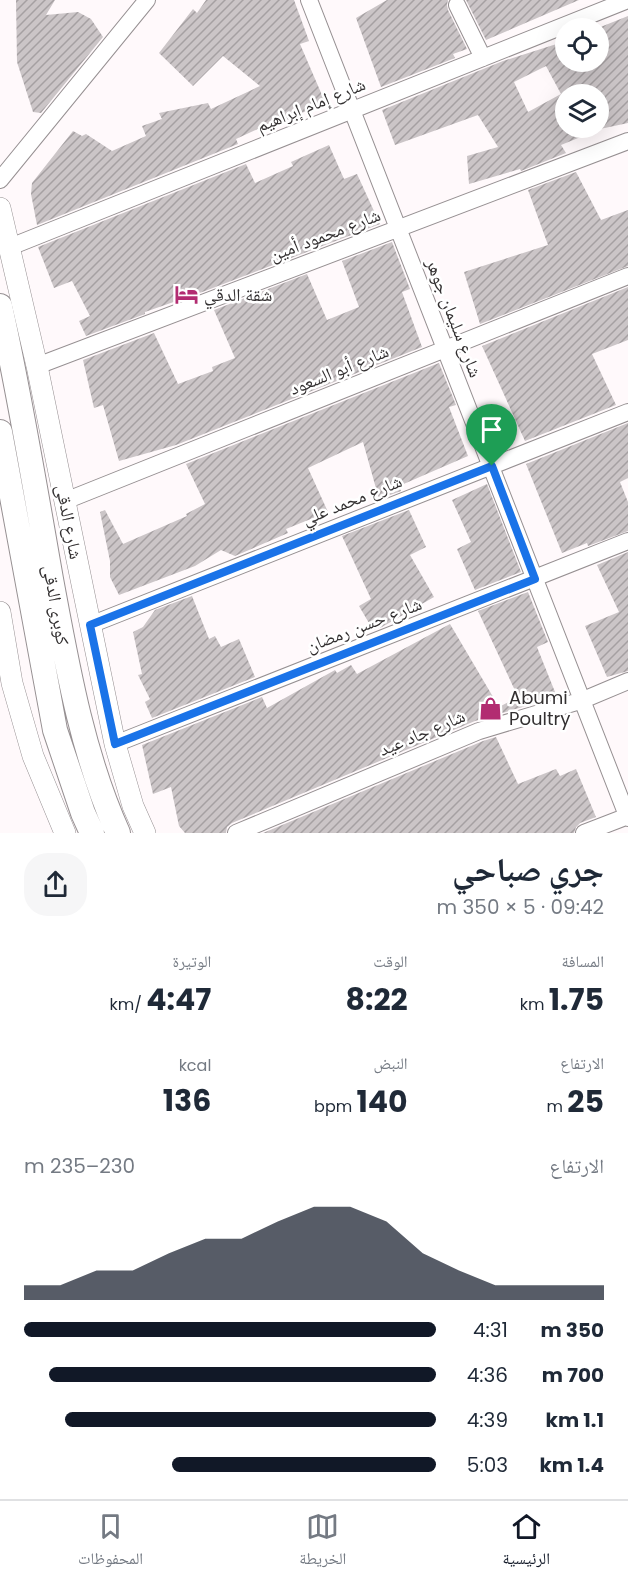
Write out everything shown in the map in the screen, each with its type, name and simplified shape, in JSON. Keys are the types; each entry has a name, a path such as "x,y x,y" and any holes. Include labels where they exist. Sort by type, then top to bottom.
{"main road":[{"name":"شارع الدقى","path":"0,306 26,368"},
{"name":"كوبرى الدقى","path":"26,368 66,663 85,741 118,833"},
{"name":"كوبرى الدقى","path":"0,432 55,730 92,833"}],"street":[{"path":"0,180 147,0"},
{"name":"شارع سليمان جوهر","path":"309,0 628,816"},
{"name":"شارع إمام إبراهيم","path":"10,247 628,0"},
{"path":"457,5 483,58"},
{"name":"شارع محمود أمين","path":"26,368 628,141"},
{"name":"شارع الدقى","path":"0,208 10,247 26,368 65,501 115,744 133,806 145,833"},
{"name":"شارع أبو السعود","path":"65,501 628,276"},
{"name":"شارع محمد علي","path":"90,625 628,412"},
{"name":"شارع حسن رمضان","path":"115,744 628,541"},
{"path":"0,612 6,675 33,756 65,833"},
{"name":"شارع جاد عيد","path":"236,833 479,731 583,700 628,681"},
{"path":"584,833 628,816"}],"building":[{"path":"16,0 55,0 46,15 78,12 91,19 103,37 41,113 33,112 17,62"},
{"path":"206,0 294,0 309,41 300,44 325,102 281,123 279,119 236,139 238,144 37,225 31,194 32,183 73,131 82,136 86,134 112,151 146,136 142,126 162,119 159,113 208,103 211,109 260,86 223,56 193,86 159,53 193,9 197,13"},
{"path":"387,0 448,0 448,10 467,49 453,54 455,58 381,87 356,18"},
{"path":"466,0 579,0 486,40"},
{"path":"628,16 628,123 609,127 609,84 556,84 546,66 514,82 528,112 555,97 555,138 578,138 561,145 566,153 521,171 520,169 469,184 467,156 498,147 478,115 395,145 382,110 503,61 555,44 555,72 609,72 609,24"},
{"path":"329,145 344,179 357,174 380,224 86,336 79,321 90,316 72,281 54,288 38,247 246,164 255,183 293,166 291,162"},
{"path":"576,172 601,220 628,210 628,266 480,324 464,272 548,245 528,190"},
{"path":"392,242 410,289 402,292 422,347 176,445 119,461 103,405 94,408 83,360 154,333 178,384 213,371 212,367 235,358 214,310 307,274 327,320 359,307 342,261"},
{"path":"628,287 628,340 592,354 616,405 525,441 482,346"},
{"path":"439,363 456,405 449,407 468,456 399,486 401,491 379,499 363,442 308,468 328,512 286,529 288,533 235,556 221,550 195,566 119,595 110,577 110,561 100,512 105,510 123,544 187,516 186,514 205,504 186,464"},
{"path":"628,423 628,478 620,482 628,502 628,531 562,553 526,464"},
{"path":"487,484 521,572 475,590 457,549 471,542 452,500"},
{"path":"409,510 426,547 410,555 434,597 373,630 359,606 371,599 342,536"},
{"path":"628,552 628,671 607,677 585,626 619,612 597,565"},
{"path":"528,592 548,642 537,647 557,697 475,721 232,823 227,827 226,833 185,833 179,826 171,787 153,794 142,745 262,697 267,708 335,670 337,673 351,665 357,674 450,624 499,707 518,697 478,611"},
{"path":"192,596 209,639 215,636 221,647 239,639 255,677 152,718 145,702 150,699 138,675 142,674 133,632 143,627 155,610"},
{"path":"496,737 518,784 556,769 560,776 576,769 596,817 580,823 574,833 263,833 483,741"}],"place":[{"name":"شقة الدقي","path":"186,295"},
{"name":"Abumi Poultry","path":"491,708"}],"route":[{"path":"492,466 535,579 115,744 90,625 492,466"}]}
